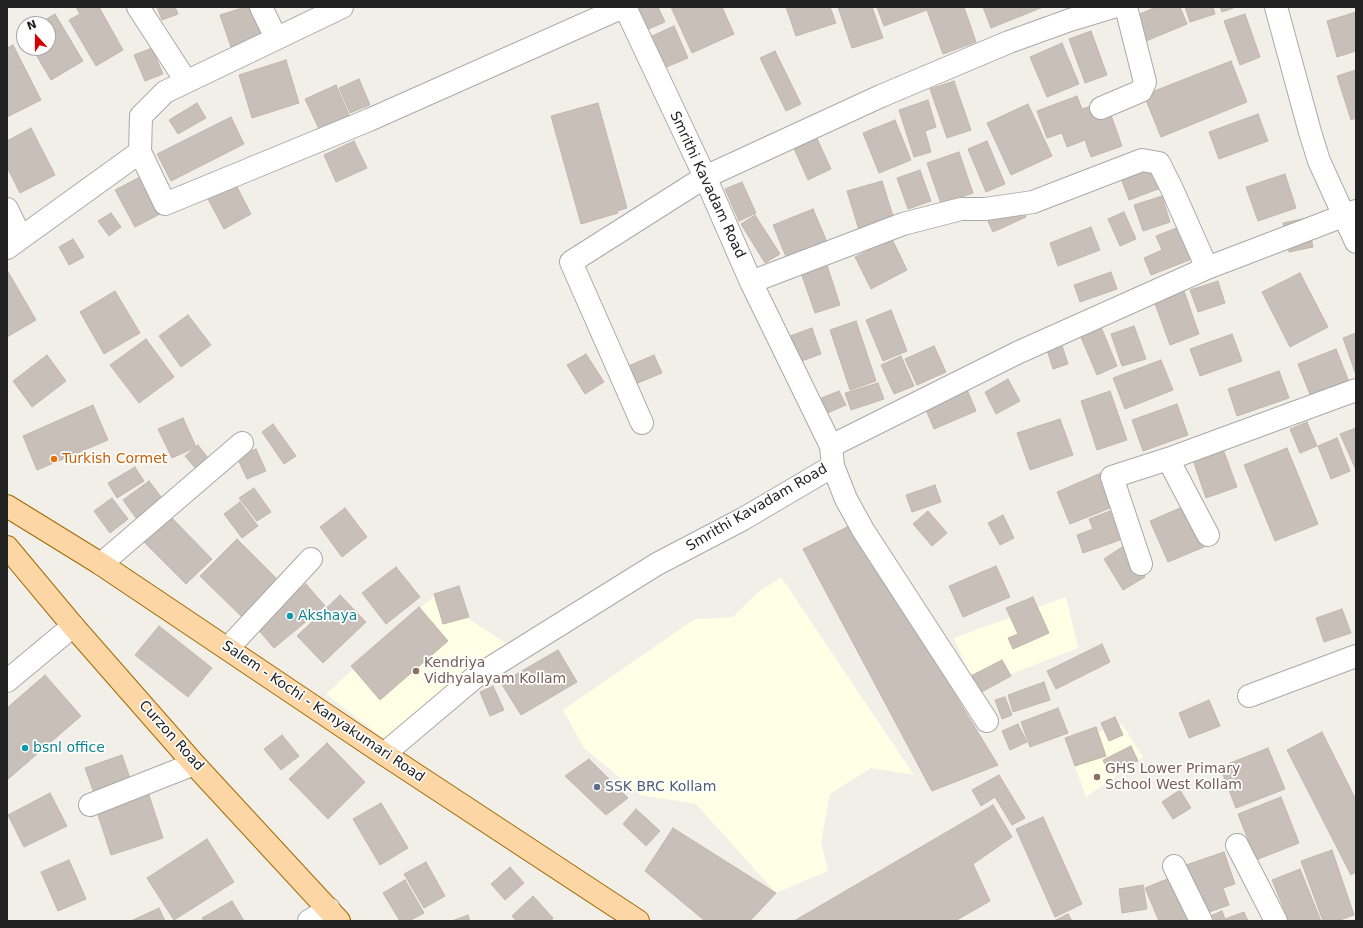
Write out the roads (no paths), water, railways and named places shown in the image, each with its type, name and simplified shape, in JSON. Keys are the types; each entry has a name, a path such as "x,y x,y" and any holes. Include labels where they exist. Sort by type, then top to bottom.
{"main road":[{"name":"Salem - Kochi - Kanyakumari Road","path":"7,506 101,564 384,754 638,921"},
{"name":"Curzon Road","path":"7,547 73,626 194,764 334,915"}],"street":[{"path":"138,7 186,82"},
{"path":"261,7 276,38"},
{"path":"342,7 165,92 141,116 140,152 165,204 369,120 624,7"},
{"name":"Smrithi Kavadam Road","path":"384,754 474,678 657,564 743,519 832,456 624,7"},
{"path":"642,423 571,262 704,177 881,96 1009,42 1086,11 1113,7"},
{"path":"1101,108 1141,91 1145,82 1126,7"},
{"path":"1276,7 1319,161 1350,214 1356,242"},
{"path":"7,209 14,243 140,152"},
{"path":"752,282 903,224 961,209 985,208 1033,202 1142,160 1159,163 1207,268"},
{"path":"987,721 863,530 846,499 832,456 1018,353 1207,268 1350,214"},
{"path":"1140,564 1112,477 1168,459 1356,390"},
{"path":"101,564 242,443"},
{"path":"1168,459 1208,535"},
{"path":"228,648 311,559"},
{"path":"7,681 73,626"},
{"path":"1249,696 1356,656"},
{"path":"90,805 194,764"},
{"path":"1236,845 1276,921"},
{"path":"1174,866 1201,921"},
{"path":"309,921 334,915"}],"place":[{"name":"Turkish Cormet","path":"54,459"},
{"name":"Akshaya","path":"290,616"},
{"name":"Kendriya Vidhyalayam Kollam","path":"416,671"},
{"name":"bsnl office","path":"25,748"},
{"name":"GHS Lower Primary School West Kollam","path":"1097,777"},
{"name":"SSK BRC Kollam","path":"597,787"}]}
